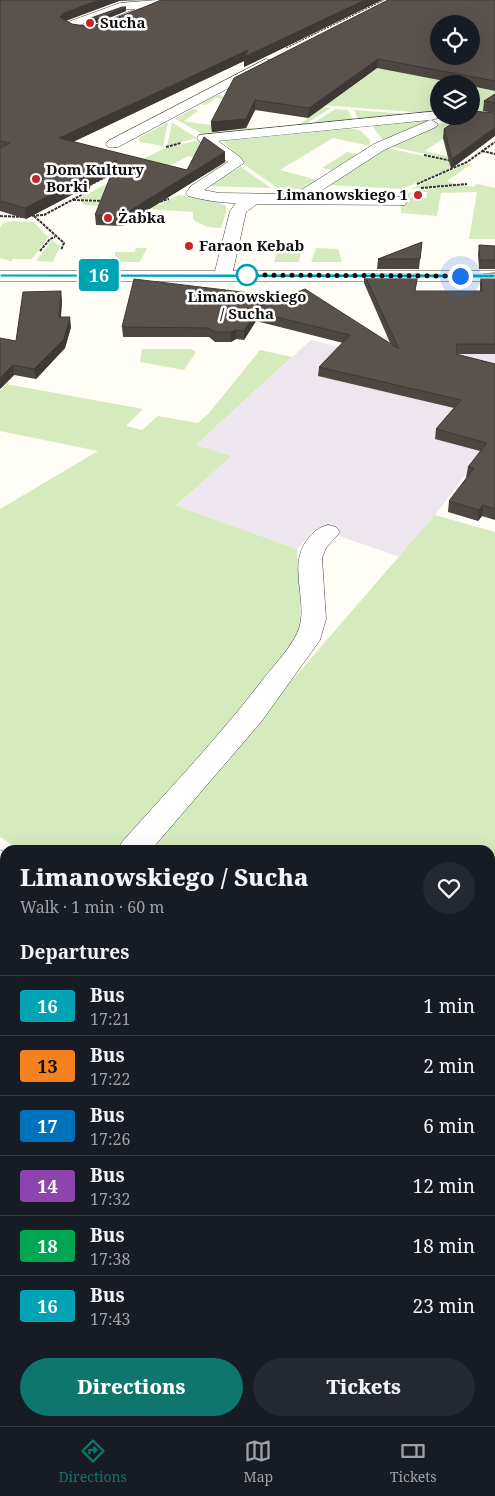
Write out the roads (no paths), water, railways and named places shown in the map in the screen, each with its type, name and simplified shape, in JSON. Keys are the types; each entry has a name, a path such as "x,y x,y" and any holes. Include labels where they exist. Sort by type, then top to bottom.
{"street":[{"path":"162,2 97,29 86,30 69,26 120,6 162,2"},
{"path":"112,144 281,53"},
{"path":"399,202 219,198 194,193 196,188 236,163 235,160 204,138 430,116"},
{"path":"358,123 379,147"},
{"path":"298,199 379,147 430,124"},
{"path":"223,275 238,211 242,206 254,199"},
{"path":"0,276 495,276"},
{"path":"137,845 251,715 307,640 314,628 310,558 317,544 328,532"}],"place":[{"name":"Sucha","path":"90,23"},
{"name":"Dom Kultury Borki","path":"36,179"},
{"name":"Limanowskiego 1","path":"418,195"},
{"name":"Żabka","path":"108,218"},
{"name":"Faraon Kebab","path":"189,246"},
{"name":"Limanowskiego / Sucha","path":"247,275"}]}
